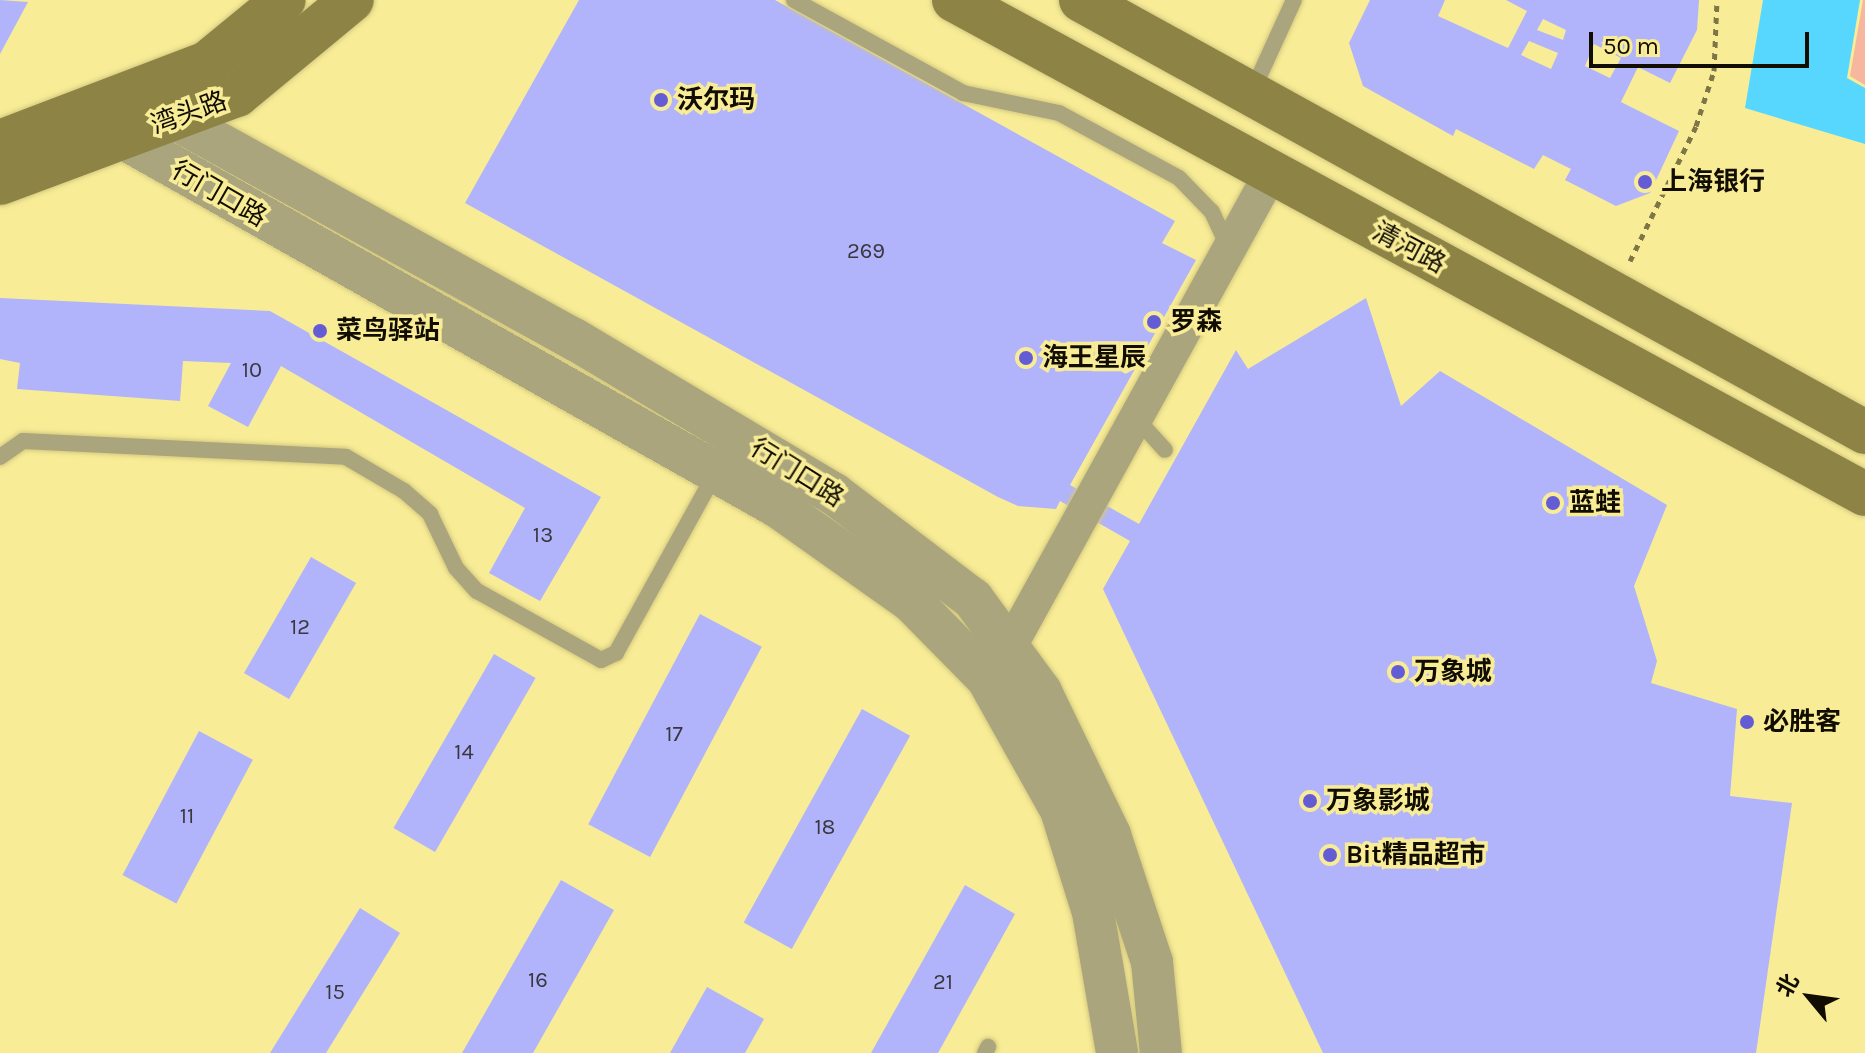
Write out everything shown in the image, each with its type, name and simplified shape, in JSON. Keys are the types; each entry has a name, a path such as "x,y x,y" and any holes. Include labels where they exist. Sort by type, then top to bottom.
{"main road":[{"name":"湾头路","path":"0,142 207,63 284,0"},
{"name":"湾头路","path":"0,183 237,95 352,0"},
{"name":"清河路","path":"954,0 1865,494"},
{"path":"1081,0 1865,432"}],"street":[{"name":"行门口路","path":"175,119 574,339 834,494 973,599 1041,692 1110,835 1152,962 1161,1053"},
{"name":"行门口路","path":"121,137 778,507 912,602 987,678 1061,810 1093,912 1117,1053"},
{"path":"1009,648 1271,173"}],"lane":[{"path":"794,0 963,93 1059,113 1179,178 1212,212 1229,249"},
{"path":"1251,94 1294,0"},
{"path":"1136,418 1165,450"},
{"path":"0,457 23,441 346,457 404,491 430,514 456,568 477,591 601,660 616,653 716,472"}],"path":[{"path":"1627,266 1696,126 1714,71 1717,0"}],"shaded area":[{"path":"1865,0 1865,85 1850,76"}],"water":[{"path":"1763,0 1860,0 1847,78 1865,88 1865,144 1745,108"}],"building":[{"path":"0,0 28,2 0,54"},
{"name":"万象城","path":"579,0 775,0 1175,221 1162,243 1196,260 1070,485 1139,524 1236,350 1248,369 1366,298 1401,406 1440,371 1667,505 1634,586 1657,661 1651,683 1737,709 1730,796 1792,803 1756,1053 1323,1053 1103,589 1130,541 1060,501 1056,509 1018,506 998,497 465,203"},
{"path":"1370,0 1445,0 1438,16 1508,48 1527,11 1506,0 1699,0 1697,30 1670,83 1638,67 1621,102 1679,131 1650,193 1616,206 1565,180 1571,169 1543,155 1534,169 1456,129 1453,136 1363,86 1349,43","holes":["1543,19 1566,30 1563,40 1537,30","1529,41 1558,53 1551,69 1521,55","1594,44 1621,58 1610,78 1585,66"]},
{"path":"0,298 270,311 601,497 540,601 489,573 525,508 281,366 248,427 208,406 231,363 183,361 180,401 17,389 20,363 0,359"},
{"path":"311,557 356,583 289,699 244,673"},
{"path":"700,614 762,647 650,857 588,824"},
{"path":"494,654 536,678 435,852 394,828"},
{"path":"862,709 910,736 792,949 744,922"},
{"path":"199,731 253,760 176,904 122,875"},
{"path":"561,880 614,910 533,1053 462,1053"},
{"path":"965,885 1015,914 938,1053 871,1053"},
{"path":"360,908 400,933 326,1053 270,1053"},
{"path":"707,987 764,1019 745,1053 670,1053"}],"place":[{"name":"沃尔玛","path":"661,100"},
{"name":"上海银行","path":"1645,182"},
{"name":"罗森","path":"1154,322"},
{"name":"菜鸟驿站","path":"320,331"},
{"name":"海王星辰","path":"1026,358"},
{"name":"蓝蛙","path":"1553,503"},
{"name":"万象城","path":"1398,672"},
{"name":"必胜客","path":"1747,722"},
{"name":"万象影城","path":"1310,801"},
{"name":"Bit精品超市","path":"1330,855"}]}
